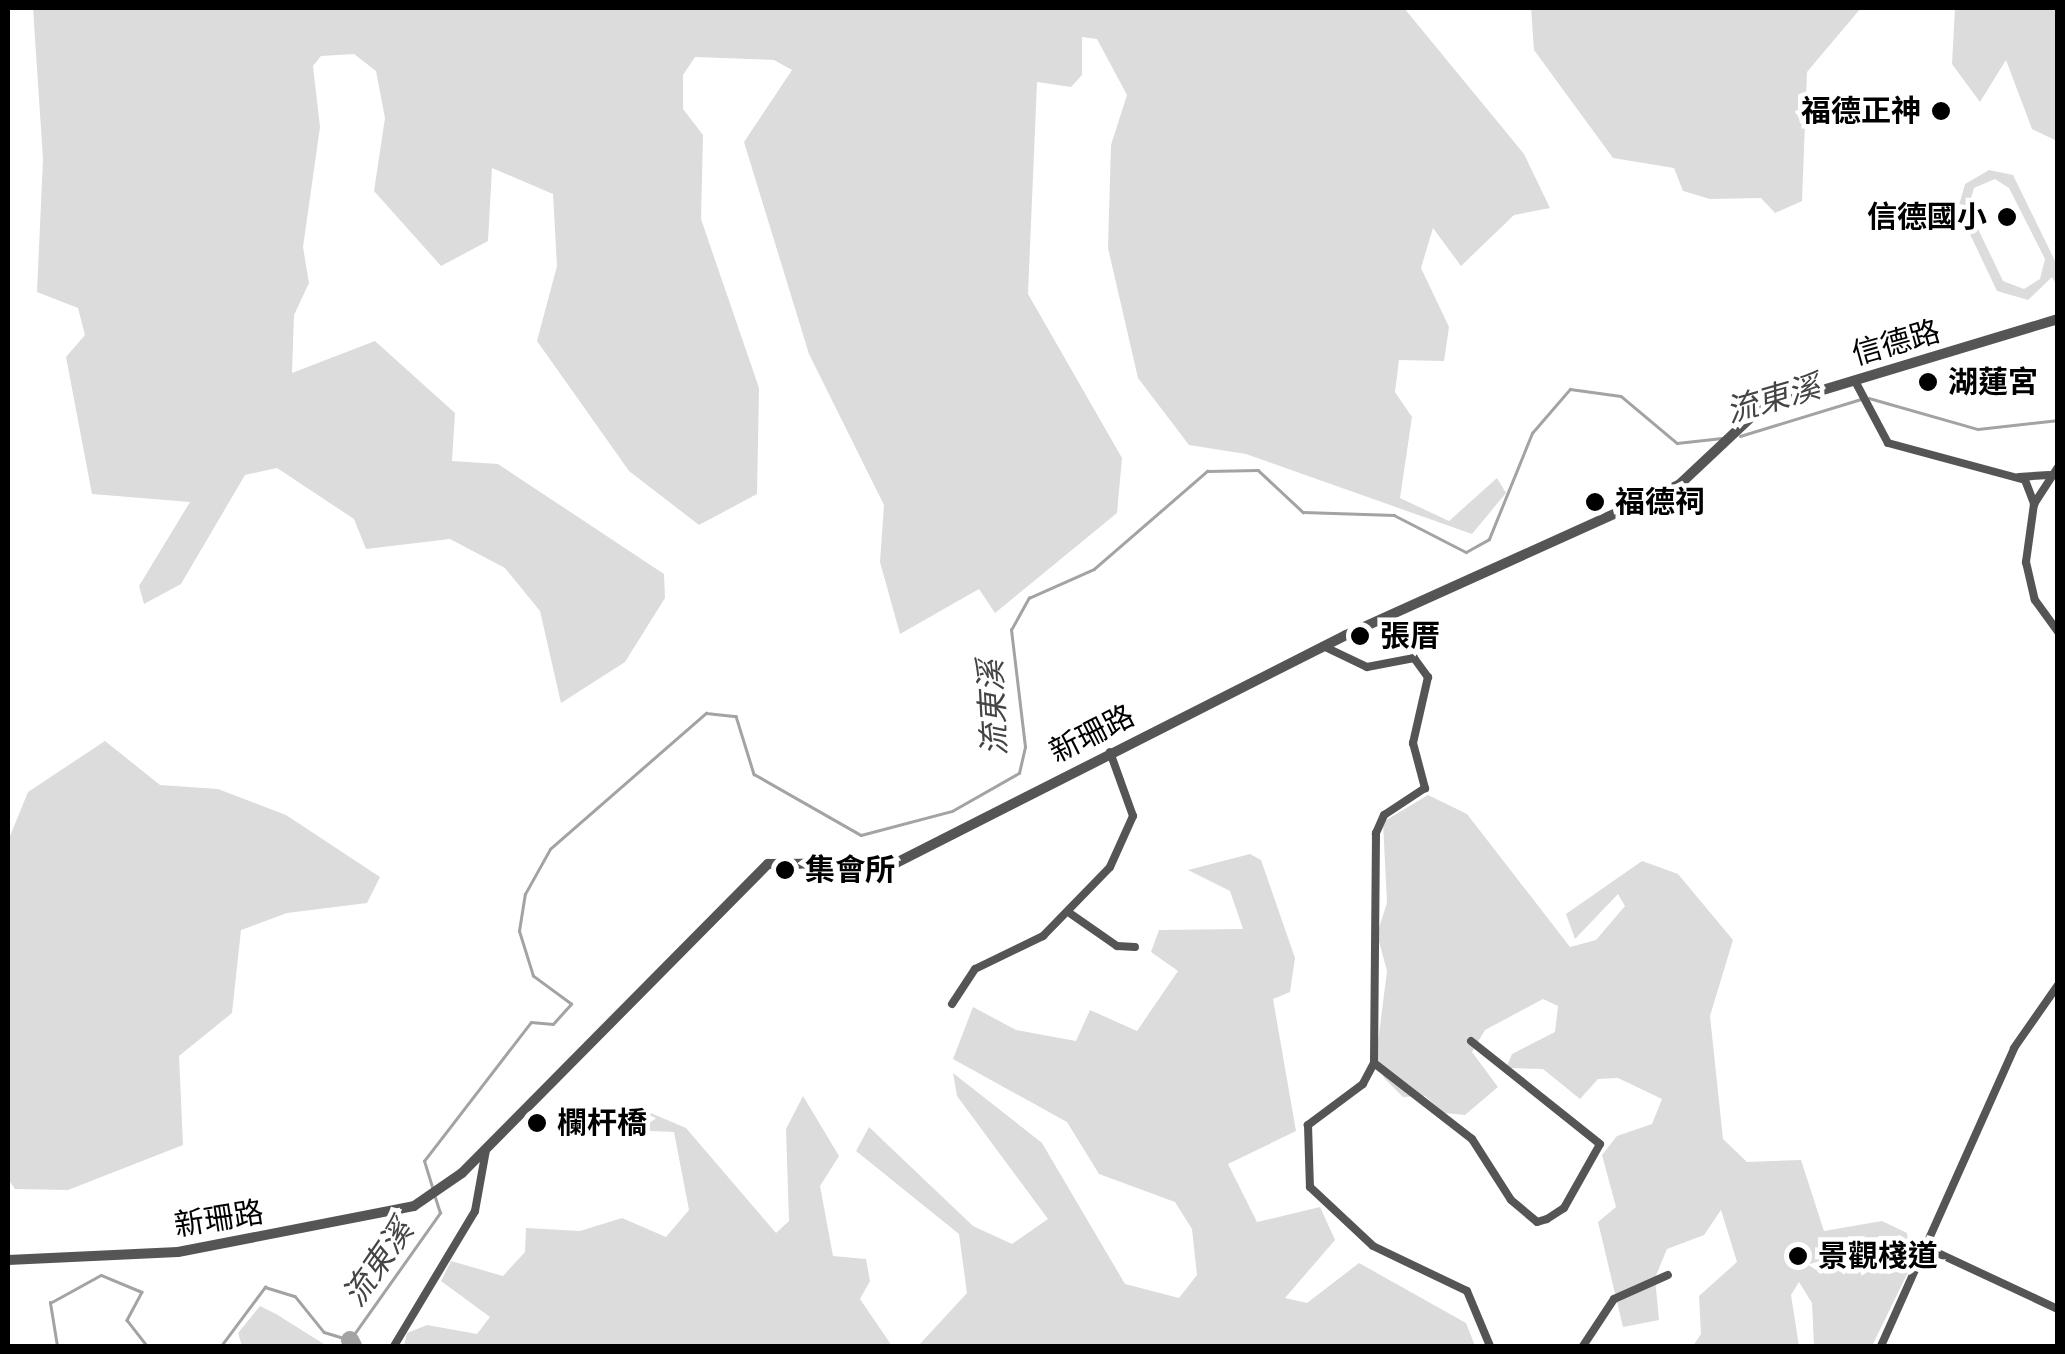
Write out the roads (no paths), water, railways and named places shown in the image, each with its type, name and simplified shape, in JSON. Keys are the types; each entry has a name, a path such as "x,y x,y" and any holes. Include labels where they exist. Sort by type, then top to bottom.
{"street":[{"name":"信德路","path":"1748,417 2058,318"},
{"path":"1856,385 1878,428 1908,453 2019,477 2049,475"},
{"name":"新珊路","path":"8,1260 178,1252 365,1221 434,1196 486,1150 752,874 784,861 896,862 1323,646 1680,484 1712,458 1748,417"},
{"path":"2058,467 2049,475 2034,504 2026,562 2035,600 2058,632"},
{"path":"2019,477 2034,504"},
{"path":"1323,646 1367,666 1414,658 1428,676 1413,743 1425,788 1384,814 1376,833 1374,1064 1363,1084 1308,1125 1310,1187 1373,1246 1467,1292 1490,1346"},
{"path":"952,1004 975,969 1071,914 1110,868 1134,816 1110,752"},
{"path":"1071,914 1117,946 1135,947"},
{"path":"1881,1346 2014,1048 2058,984"},
{"path":"1374,1064 1472,1138 1511,1200 1536,1222 1548,1219 1564,1208 1600,1144 1470,1041"},
{"path":"394,1346 475,1210 486,1150"},
{"path":"1927,1248 2058,1309"},
{"path":"1584,1346 1614,1299 1668,1276"}],"waterway":[{"name":"流東溪","path":"432,1187 424,1161 531,1022 553,1024 571,1004 533,976 519,931 525,894 550,849 706,713 736,716 754,774 861,835 952,811 1019,773 1025,747 1011,630 1029,598 1094,569 1207,471 1258,470 1303,512 1394,515 1466,552 1489,539 1532,433 1570,389 1621,396 1677,443 1722,438"},
{"name":"流東溪","path":"1869,398 1978,429 2058,420"},
{"name":"流東溪","path":"1740,436 1861,399"},
{"name":"流東溪","path":"221,1346 265,1287 295,1296 324,1332 350,1340 440,1213 434,1195"},
{"name":"流東溪","path":"57,1346 50,1303 101,1275 142,1292 127,1320 147,1346"},
{"name":"流東溪","path":"350,1340 353,1346"}],"place":[{"name":"福德正神","path":"1941,111"},
{"name":"信德國小","path":"2007,217"},
{"name":"湖蓮宮","path":"1928,382"},
{"name":"福德祠","path":"1595,502"},
{"name":"張厝","path":"1360,636"},
{"name":"集會所","path":"785,870"},
{"name":"欄杆橋","path":"537,1123"},
{"name":"景觀棧道","path":"1798,1256"}]}
